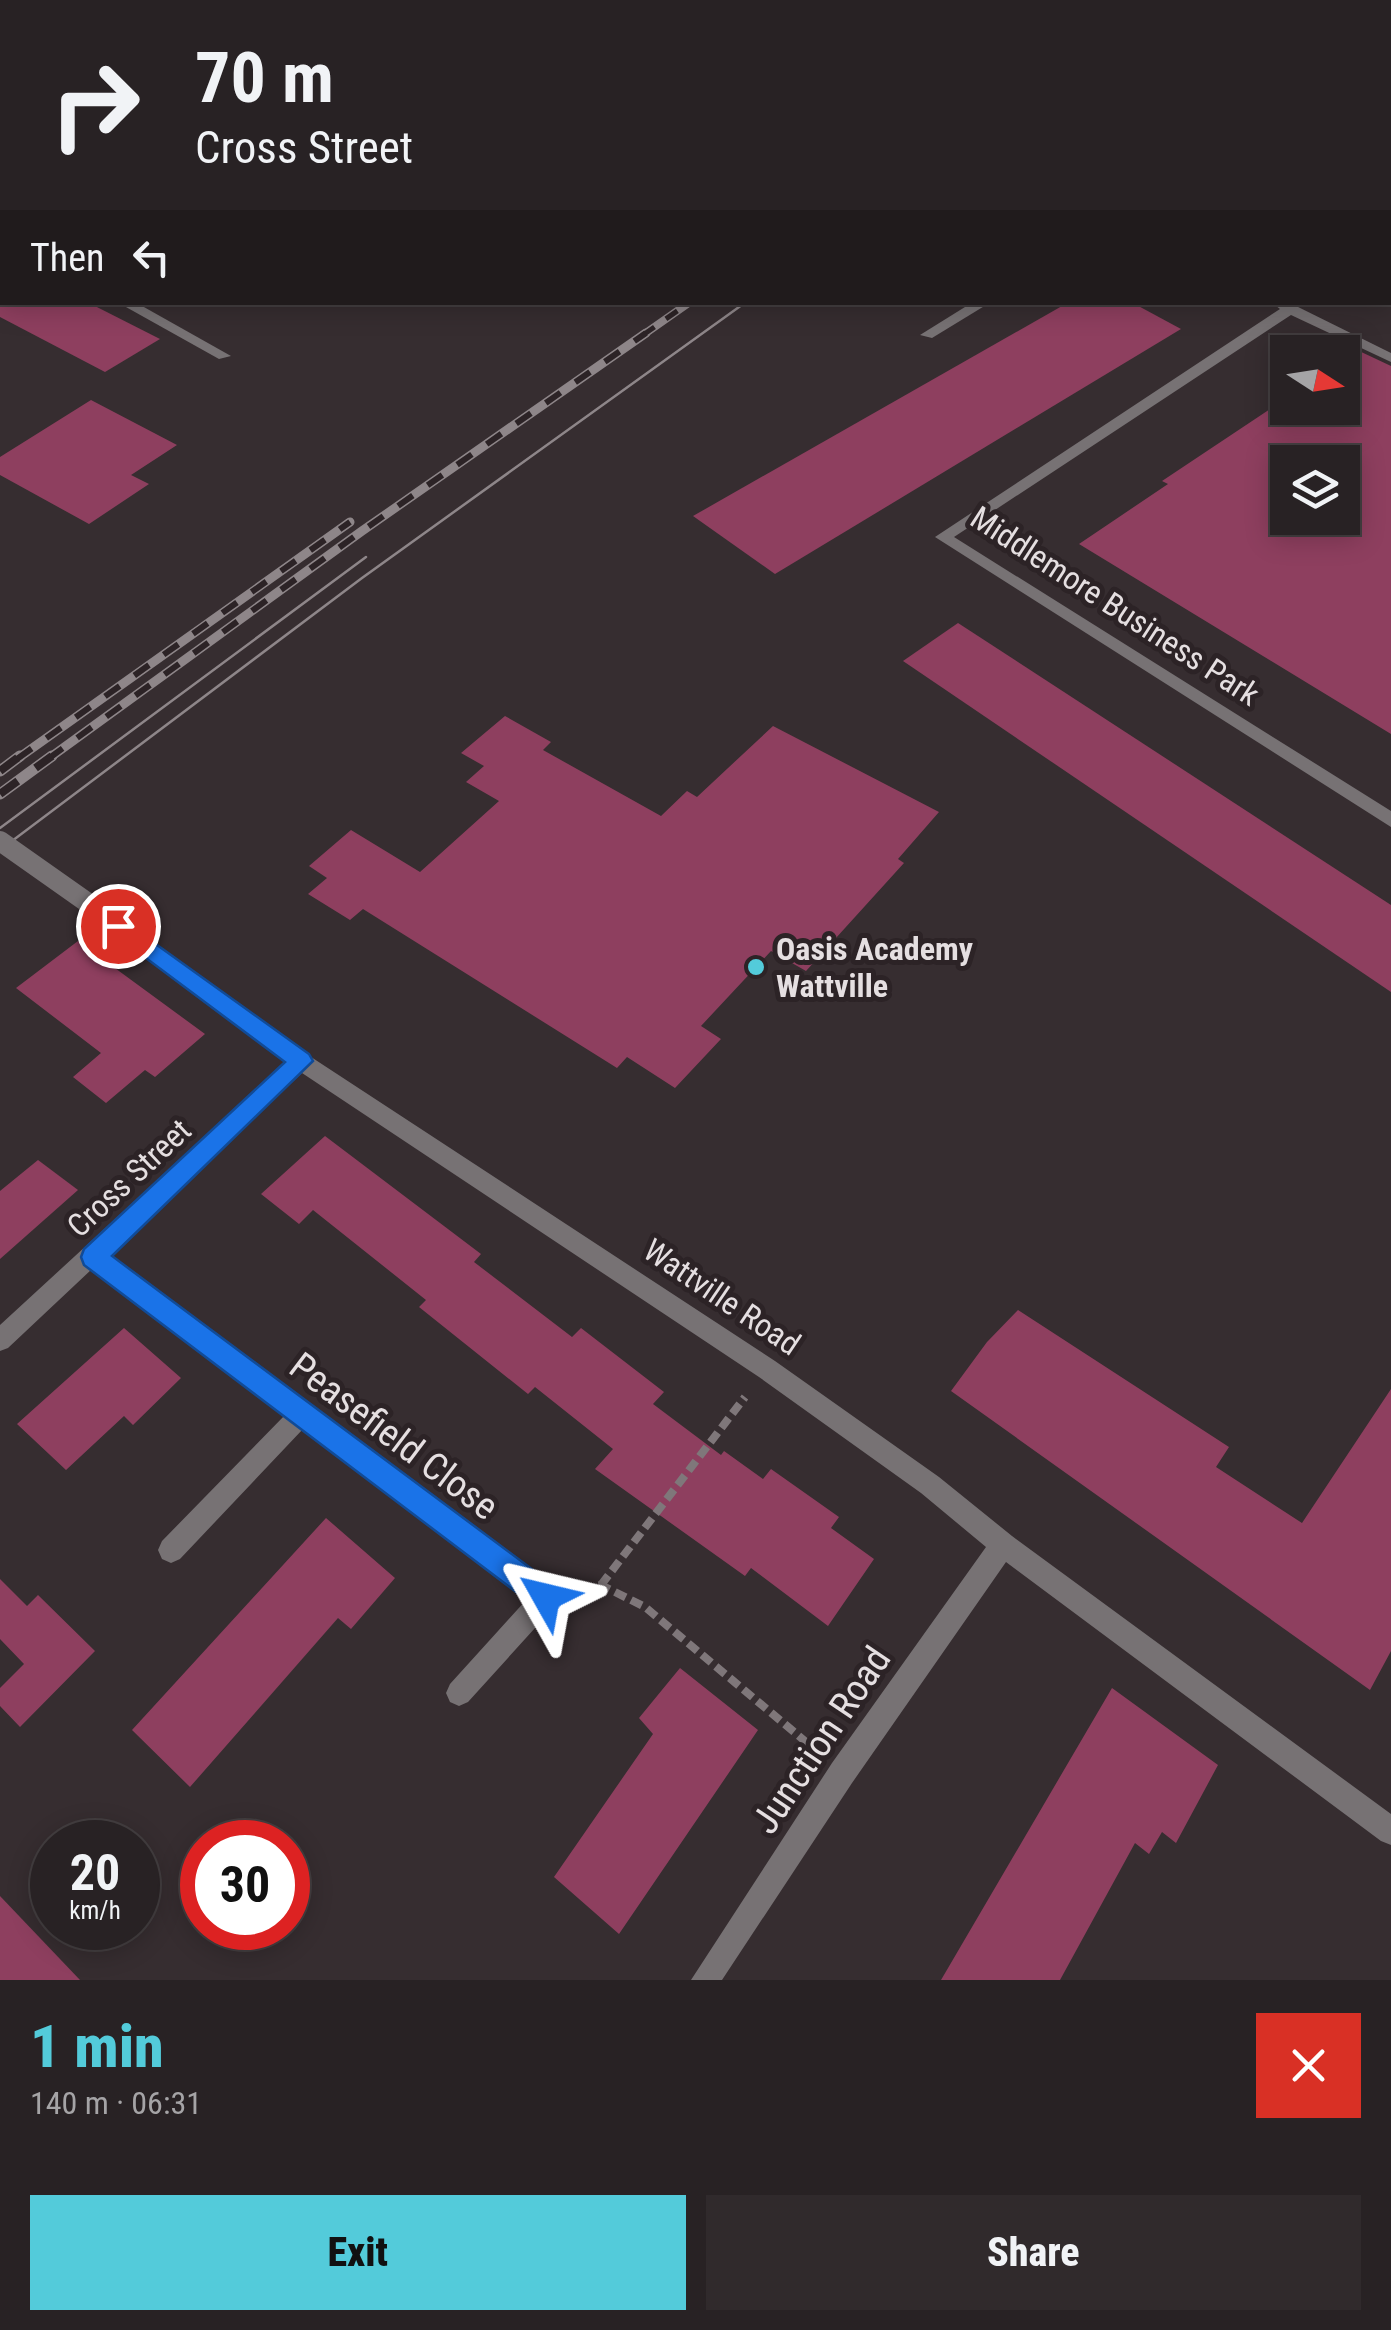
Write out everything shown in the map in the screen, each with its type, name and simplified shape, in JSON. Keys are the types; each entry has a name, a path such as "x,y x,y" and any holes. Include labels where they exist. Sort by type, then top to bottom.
{"street":[{"path":"130,305 224,356"},
{"path":"928,335 979,305"},
{"name":"Middlemore Business Park","path":"1391,358 1283,306 942,536 1391,820"},
{"name":"Wattville Road","path":"0,841 301,1061 767,1369 930,1485 1002,1545 1391,1831"},
{"name":"Cross Street","path":"0,1340 301,1061"},
{"name":"Peasefield Close","path":"93,1257 546,1597"},
{"path":"171,1550 302,1413"},
{"name":"Junction Road","path":"705,1980 842,1773 1002,1545"},
{"path":"458,1692 546,1597"}],"path":[{"path":"546,1597 601,1584 767,1369"},
{"path":"601,1584 645,1606 842,1773"}],"building":[{"path":"0,305 93,305 160,339 105,372 0,317"},
{"path":"1064,305 1137,305 1181,329 775,574 693,516"},
{"path":"1360,351 1391,366 1391,734 1079,544 1168,484 1162,481 1270,409 1270,425 1360,425"},
{"path":"91,400 177,445 131,475 149,484 89,524 0,475 0,457"},
{"path":"958,623 1391,905 1391,992 903,661"},
{"path":"505,716 551,742 543,750 661,816 687,791 697,797 773,726 939,812 898,859 904,863 806,971 771,951 701,1026 721,1039 675,1088 627,1057 617,1068 363,909 350,920 308,894 327,878 309,866 351,830 420,872 499,801 466,782 484,766 461,753"},
{"path":"78,941 205,1034 155,1077 145,1070 106,1103 73,1077 101,1053 16,988"},
{"path":"325,1136 481,1254 474,1262 572,1337 581,1328 664,1392 653,1404 721,1455 724,1451 763,1479 771,1469 839,1517 831,1528 874,1559 828,1626 751,1568 745,1576 595,1469 613,1449 535,1387 528,1394 419,1307 426,1300 313,1210 299,1224 261,1194"},
{"path":"38,1160 78,1190 0,1259 0,1191"},
{"path":"1018,1310 1229,1447 1216,1467 1302,1523 1391,1389 1391,1651 1370,1690 951,1391 987,1342"},
{"path":"124,1328 181,1378 133,1425 124,1416 66,1470 17,1424"},
{"path":"326,1518 395,1578 351,1629 338,1618 190,1787 132,1730"},
{"path":"0,1579 27,1606 38,1595 95,1651 20,1727 0,1706 0,1688 24,1664 0,1639"},
{"path":"680,1668 758,1730 619,1934 554,1877 653,1734 639,1718"},
{"path":"1112,1688 1218,1765 1176,1843 1162,1832 1149,1854 1135,1843 1060,1980 941,1980"},
{"path":"0,1896 30,1928 30,1950 51,1950 80,1980 0,1980"}],"tram line":[{"path":"0,850 362,578 742,305"},
{"path":"0,828 366,557"}],"railway":[{"path":"643,335 686,305"},
{"path":"48,759 362,531 646,333"},
{"path":"17,759 350,522"},
{"path":"0,771 20,756"},
{"path":"0,794 52,756"}],"place":[{"name":"Oasis Academy Wattville","path":"756,967"}],"route":[{"path":"118,926 301,1061 93,1257 546,1597"}]}
